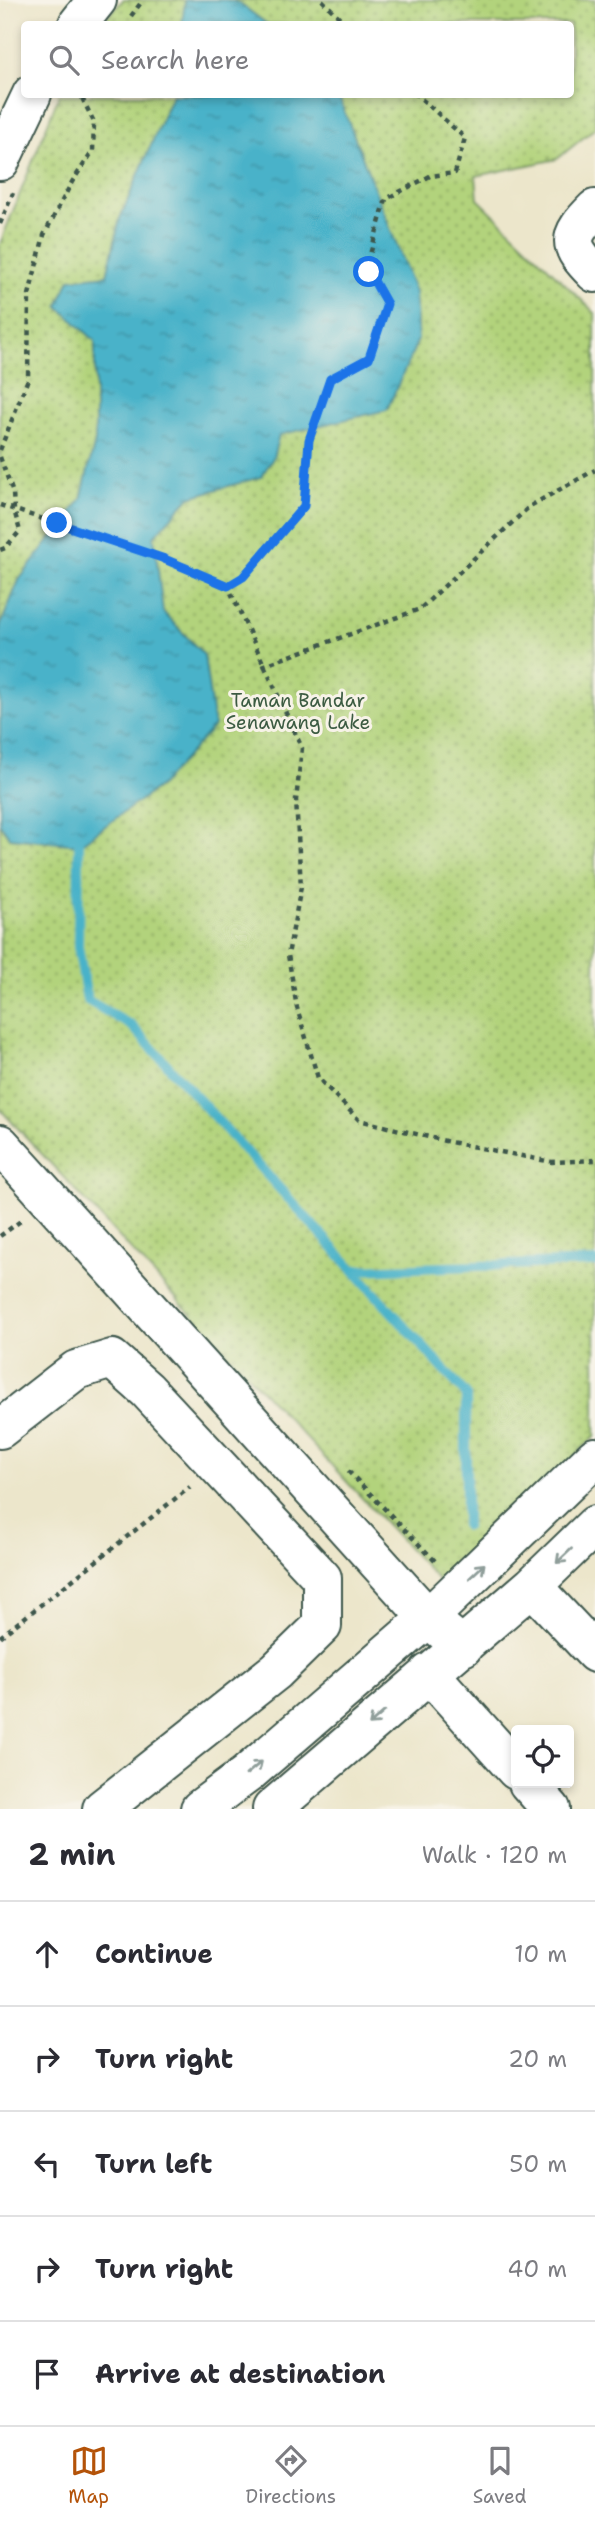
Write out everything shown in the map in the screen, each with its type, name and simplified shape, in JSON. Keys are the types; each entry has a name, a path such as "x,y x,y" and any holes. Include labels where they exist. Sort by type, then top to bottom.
{"street":[{"path":"0,160 30,98"},
{"path":"595,209 576,228 573,241 578,256 595,273"},
{"path":"0,1144 428,1618 463,1647"},
{"path":"0,1429 76,1370 112,1359 147,1390 218,1464 322,1578 323,1626 276,1671 102,1809"},
{"path":"200,1809 247,1774 428,1618 595,1457"},
{"path":"272,1809 429,1673 463,1647 595,1525"},
{"path":"532,1586 595,1653"},
{"path":"429,1673 511,1764"},
{"path":"532,1788 551,1809"}],"path":[{"path":"126,21 143,0"},
{"path":"322,0 343,21"},
{"path":"0,450 28,379 29,295 44,235 72,182 93,151 94,122 82,98"},
{"path":"228,586 243,577 304,506 309,440 330,379 369,358 387,312 387,304 367,265 386,199 430,176 455,173 465,138 420,98"},
{"path":"0,457 13,493 20,531 0,551"},
{"path":"262,666 420,609 530,506 595,470"},
{"path":"0,505 162,558 228,586 262,666 302,747 296,800 301,887 288,954 297,1008 318,1079 359,1120 445,1141 552,1162 595,1160"},
{"path":"0,1236 23,1219"},
{"path":"0,1637 218,1464"}],"green space":[{"name":"Taman Bandar Senawang Lake","path":"123,0 595,0 595,128 557,159 476,176 478,199 595,313 595,1436 442,1584 0,1109 0,244 58,98 574,98 574,21 104,21"}],"water":[{"path":"185,0 226,0 239,3 263,21 182,21"},
{"path":"171,98 339,98 415,292 418,340 387,410 279,435 273,458 261,477 190,497 154,536 163,612 204,655 214,726 160,786 79,845 10,838 0,824 0,626 19,580 81,499 95,441 95,341 58,306 70,279 107,275 120,218"}],"waterway":[{"path":"79,845 78,946 87,1000 132,1026 466,1394 466,1526"},
{"path":"354,1270 595,1262"}],"route":[{"path":"57,523 162,558 228,586 243,577 304,506 309,440 330,379 363,362 373,352 387,312 387,304 369,272"}]}
